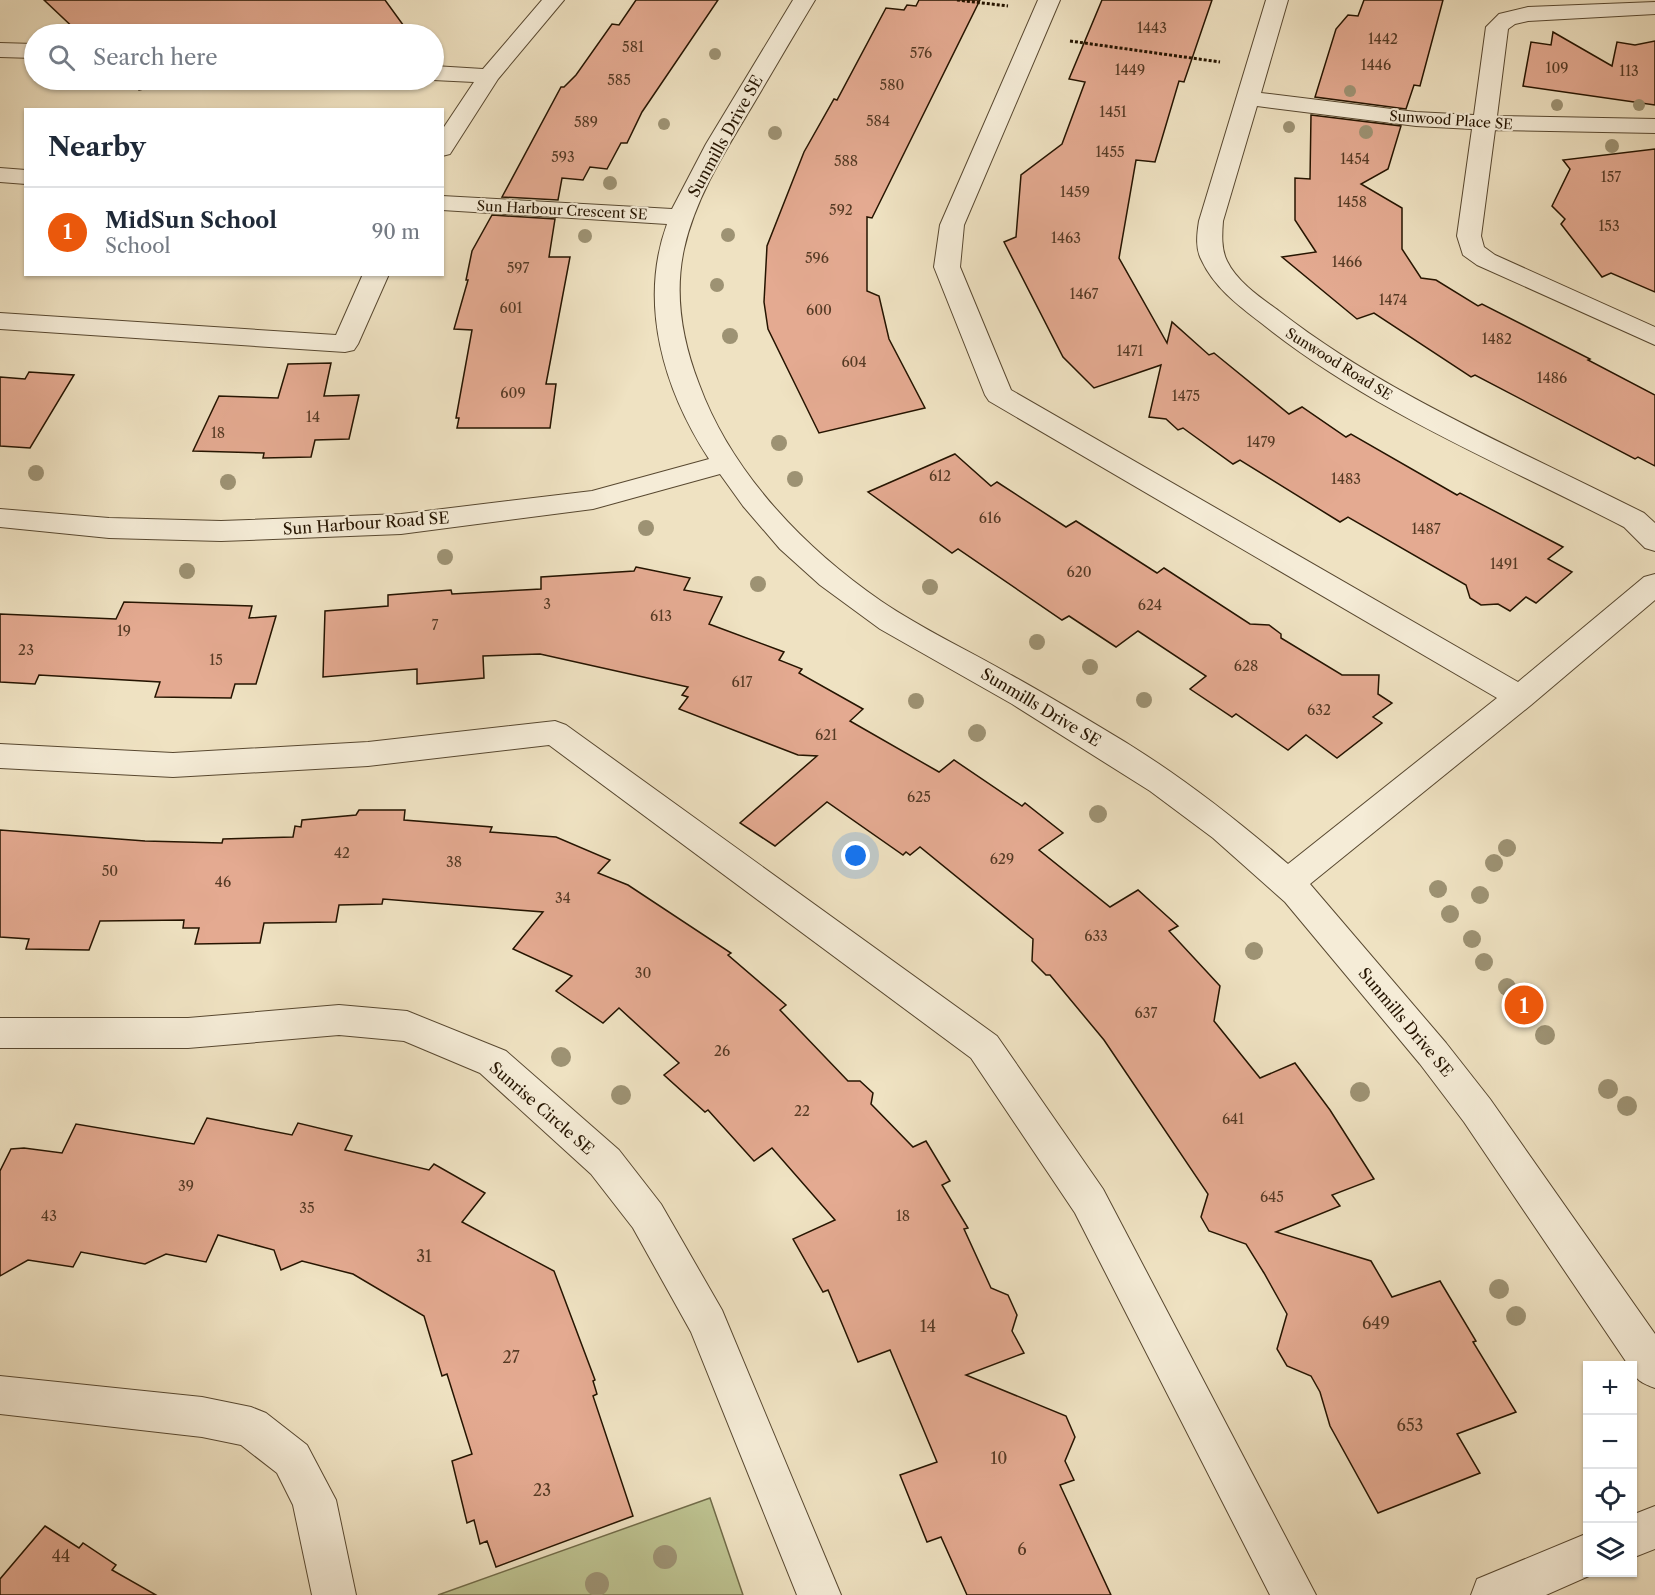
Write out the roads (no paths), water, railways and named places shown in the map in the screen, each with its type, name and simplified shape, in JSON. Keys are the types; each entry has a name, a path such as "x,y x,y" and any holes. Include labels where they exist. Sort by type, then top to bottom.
{"street":[{"path":"444,146 489,76 553,0"},
{"name":"Sunmills Drive SE","path":"804,0 705,165 681,217 670,253 666,285 666,313 688,398 726,463 774,526 834,581 861,601 1039,705 1165,784 1287,883 1334,935 1451,1076 1655,1369"},
{"name":"Sunwood Road SE","path":"1276,0 1211,221 1210,245 1214,261 1224,276 1239,292 1291,335 1345,371 1396,400 1634,520 1655,541"},
{"path":"1655,8 1528,14 1507,19 1497,27 1469,236 1472,250 1486,260 1655,336"},
{"path":"1042,16 952,225 947,267 999,395 1520,697"},
{"path":"0,50 24,51"},
{"path":"444,74 489,76"},
{"name":"Sunwood Place SE","path":"1247,98 1416,119 1485,123 1655,126"},
{"path":"0,175 24,177"},
{"name":"Sun Harbour Crescent SE","path":"444,203 681,217"},
{"path":"0,321 345,344 375,276"},
{"name":"Sun Harbour Road SE","path":"0,518 109,528 221,531 401,524 593,500 726,463"},
{"path":"1287,883 1520,697 1655,584"},
{"path":"0,756 173,765 368,754 555,733 984,1047 1089,1201 1294,1595"},
{"name":"Sunrise Circle SE","path":"0,1033 188,1033 339,1020 407,1026 493,1062 605,1162 647,1216 708,1323 819,1595"},
{"path":"0,1395 202,1417 251,1427 292,1459 314,1500 334,1595"},
{"path":"1637,1535 1655,1527"},
{"path":"1493,1595 1583,1558"}],"place":[{"name":"MidSun School","path":"1524,1005"}]}
